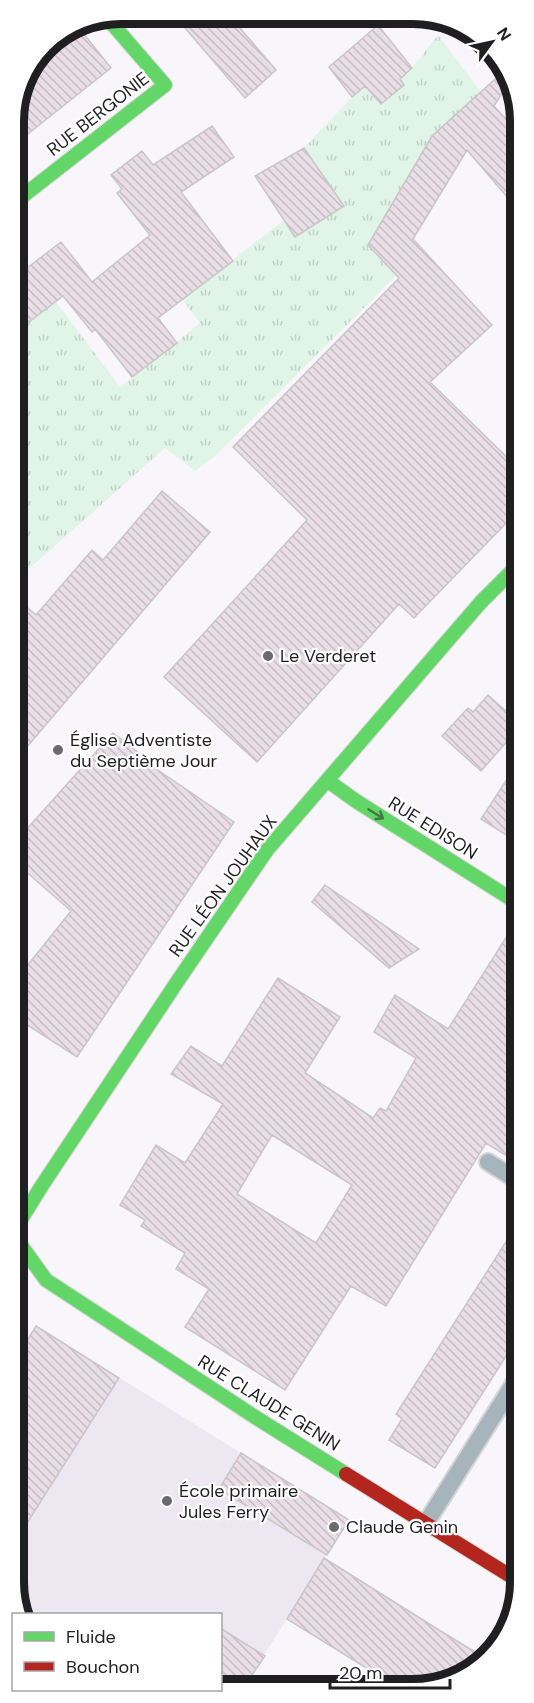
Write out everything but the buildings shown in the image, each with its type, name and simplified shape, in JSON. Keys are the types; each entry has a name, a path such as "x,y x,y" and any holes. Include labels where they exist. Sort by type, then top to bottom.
{"street":[{"name":"RUE BERGONIE","path":"24,195 165,85 113,25"},
{"name":"RUE LÉON JOUHAUX","path":"24,1214 267,850 481,602 510,573"},
{"name":"RUE EDISON","path":"328,781 510,898"},
{"name":"RUE CLAUDE GENIN","path":"24,1249 46,1280 255,1417 510,1576"}],"lane":[{"path":"488,1162 510,1176"},
{"path":"426,1523 510,1390"}],"shaded area":[{"name":"École primaire Jules Ferry","path":"36,1326 349,1520 249,1679 222,1679 222,1613 29,1613 24,1582 24,1345"}],"green space":[{"path":"438,35 462,67 462,72 466,72 481,92 432,136 368,245 396,276 215,456 195,471 165,448 24,573 24,320 26,318 29,322 56,302 120,387 200,323 183,300 193,291 284,220 295,237 343,206 304,148 365,86 381,104 404,86 400,79 412,68"}],"traffic: fast":[{"path":"24,195 165,85 113,25"},
{"path":"24,1214 267,850 481,602 510,573"},
{"path":"328,781 510,898"},
{"path":"24,1249 46,1280 346,1474"}],"traffic: jam":[{"path":"346,1474 510,1576"}],"place":[{"name":"Le Verderet","path":"268,656"},
{"name":"Église Adventiste du Septième Jour","path":"58,750"},
{"name":"École primaire Jules Ferry","path":"167,1501"},
{"name":"Claude Genin","path":"334,1527"}]}
